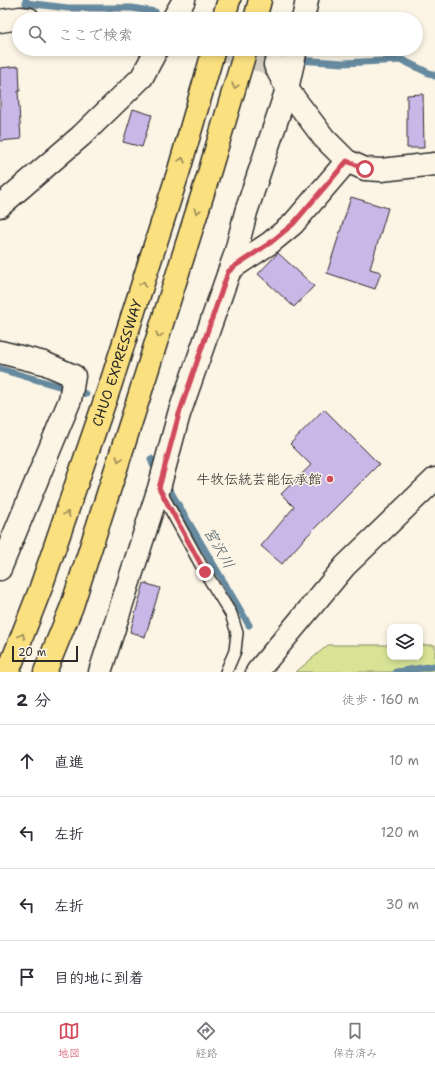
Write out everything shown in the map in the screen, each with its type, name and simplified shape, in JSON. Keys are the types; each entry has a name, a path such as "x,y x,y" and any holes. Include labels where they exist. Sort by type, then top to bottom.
{"highway":[{"path":"225,12 228,0"},
{"path":"257,12 260,0"},
{"name":"CHUO EXPRESSWAY","path":"8,672 40,590 111,383 179,170 212,56"},
{"path":"45,672 72,606 207,180 244,56"}],"street":[{"path":"177,12 184,0"},
{"path":"304,12 307,0"},
{"path":"0,20 12,19"},
{"path":"0,206 81,136 142,77 153,56"},
{"path":"100,672 159,488 179,414 235,255 249,204 288,89 295,56"},
{"path":"275,65 288,89 324,138 347,161 365,169 381,170 435,164"},
{"path":"228,272 270,243 293,224 347,161"},
{"path":"0,352 44,363 74,376 72,392 0,569"},
{"path":"257,672 345,566 435,479"}],"lane":[{"path":"159,488 205,572 231,614 237,633 235,651 226,672"}],"green space":[{"path":"328,645 387,645 387,660 423,660 423,645 435,645 435,672 296,672"}],"building":[{"path":"19,66 20,91 18,91 21,139 0,141 0,68"},
{"path":"423,94 424,148 407,148 407,95"},
{"path":"133,109 152,115 142,147 123,142"},
{"path":"351,197 388,208 370,269 381,272 375,289 327,273"},
{"path":"278,253 314,286 294,307 258,274"},
{"name":"牛牧伝統芸能伝承館","path":"324,409 379,464 304,539 282,564 261,546 294,507 281,494 311,465 290,444"},
{"path":"144,583 160,588 145,637 130,632"}],"waterway":[{"path":"26,0 26,3 68,8 132,8 155,12"},
{"path":"298,60 343,63 402,60 435,76"},
{"name":"宮沢川","path":"0,369 86,394"},
{"name":"宮沢川","path":"151,459 153,465"},
{"name":"宮沢川","path":"166,484 249,625"},
{"name":"宮沢川","path":"396,672 435,666"}],"tunnel":[{"path":"244,56 275,65"}],"place":[{"name":"牛牧伝統芸能伝承館","path":"330,479"}],"route":[{"path":"205,572 159,488 179,414 228,272 270,243 293,224 347,161 365,169"}]}
